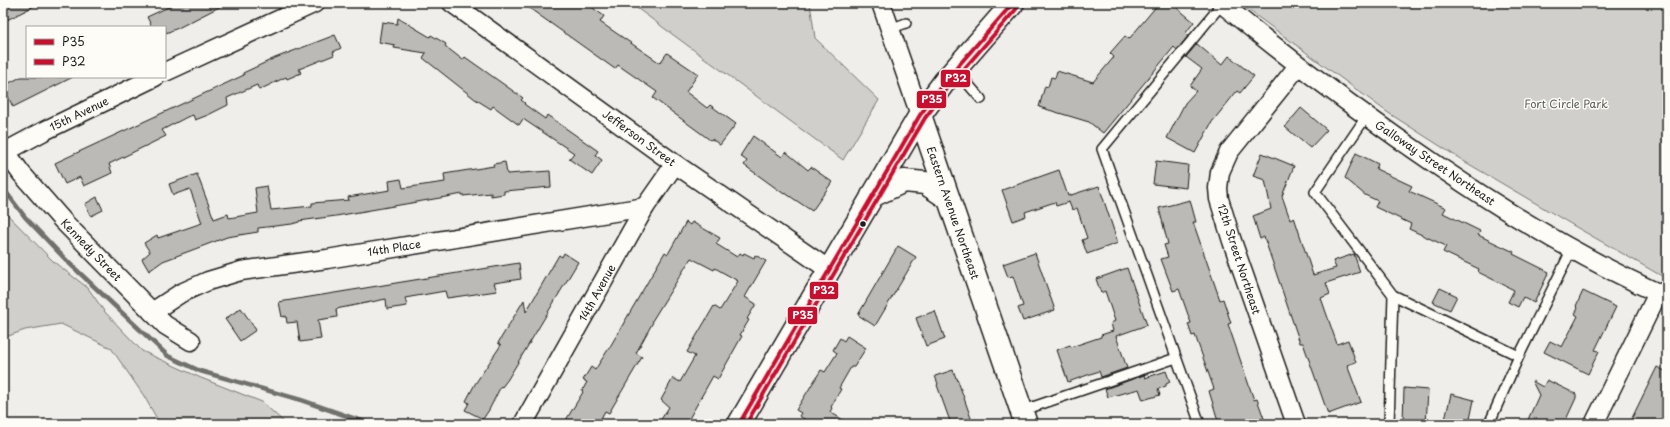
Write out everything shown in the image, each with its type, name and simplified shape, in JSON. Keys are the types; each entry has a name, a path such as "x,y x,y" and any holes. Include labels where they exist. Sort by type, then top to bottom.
{"main road":[{"path":"739,424 828,269 920,115 955,69 1012,3"},
{"name":"Eastern Avenue Northeast","path":"920,115 1024,418"},
{"path":"872,196 904,181 925,183 948,198"}],"street":[{"path":"166,72 315,3"},
{"name":"Jefferson Street","path":"452,3 675,164 828,269"},
{"name":"Eastern Avenue Northeast","path":"881,3 898,26 920,115"},
{"name":"Galloway Street Northeast","path":"1221,3 1298,66 1366,116 1490,202 1572,250 1663,295"},
{"name":"12th Street Northeast","path":"1296,424 1232,241 1218,188 1220,172 1229,152 1298,66"},
{"name":"15th Avenue","path":"4,151 153,78"},
{"name":"Kennedy Street","path":"4,151 40,196 152,312 170,329 191,341"},
{"name":"14th Avenue","path":"523,424 645,207 675,164"},
{"name":"14th Place","path":"152,312 181,293 208,281 241,271 327,259 645,207"},
{"path":"1594,424 1663,295"}],"lane":[{"path":"1200,424 1102,149 1221,3"},
{"path":"955,69 981,99"},
{"path":"1366,116 1315,192 1393,295 1519,356"},
{"path":"1489,424 1519,356 1572,250"},
{"path":"1389,424 1393,295"},
{"path":"1024,418 1176,358"}],"green space":[{"path":"630,3 810,3 815,38 879,100 843,160"},
{"name":"Fort Circle Park","path":"1239,3 1667,3 1667,279 1462,160 1387,112"},
{"path":"3,210 54,262 88,288 104,311 142,351 201,378 262,402 286,424 160,424 144,396 111,348 61,324 25,330 3,338"}],"building":[{"path":"3,3 40,3 3,22"},
{"path":"177,3 227,3 166,33 166,26 152,26 147,17"},
{"path":"522,3 586,3 604,16 600,22 660,63 667,53 698,74 686,92 707,108 710,105 736,124 720,145 712,139 710,140 653,98 657,92 618,65 615,69"},
{"path":"1159,3 1171,3 1194,22 1185,34 1188,36 1177,50 1174,47 1103,133 1089,122 1039,107 1045,86 1048,87 1051,77 1055,78 1057,71 1093,82 1114,57 1110,53 1125,36 1129,39"},
{"path":"398,18 430,37 431,35 446,44 445,46 463,60 465,57 523,98 521,100 525,103 524,104 545,119 547,115 598,151 595,155 602,160 592,175 569,159 574,153 523,119 519,125 493,106 491,109 475,99 423,58 426,53 394,48 395,45 379,42 382,22 397,24"},
{"path":"335,35 341,48 333,52 334,55 299,69 301,73 287,79 286,77 259,90 257,85 227,98 228,105 208,115 195,120 193,115 162,130 166,136 109,164 112,173 84,186 80,177 65,184 55,163 244,75 243,73 275,58"},
{"path":"1197,44 1222,65 1229,56 1254,76 1240,93 1237,91 1212,122 1195,153 1167,138 1185,103 1196,91 1190,86 1202,69 1186,57"},
{"path":"21,77 71,78 13,107 3,86"},
{"path":"1301,108 1327,130 1310,148 1285,127"},
{"path":"753,136 782,157 786,152 808,170 811,167 832,182 812,211 785,193 784,194 744,165 747,161 740,156"},
{"path":"1262,153 1294,166 1282,196 1290,219 1294,217 1313,275 1336,268 1333,261 1354,254 1360,272 1326,283 1330,294 1321,298 1337,344 1348,340 1356,362 1347,365 1361,402 1328,414 1303,343 1300,343 1264,237 1260,239 1253,216 1271,209 1265,180 1253,176"},
{"path":"1356,153 1378,164 1376,169 1412,186 1409,191 1446,208 1443,213 1480,231 1478,235 1514,252 1513,254 1549,272 1534,303 1523,297 1518,307 1508,302 1514,290 1478,272 1479,269 1443,252 1446,246 1409,229 1411,224 1375,207 1378,201 1365,195 1345,178"},
{"path":"1156,161 1188,165 1186,188 1153,184"},
{"path":"505,162 507,174 550,171 551,187 504,191 504,194 491,196 491,193 463,196 463,194 299,221 292,224 258,228 258,232 227,237 163,261 149,271 142,259 150,252 144,243 157,235 158,238 202,223 190,189 173,195 169,184 197,174 214,219 228,214 229,218 258,213 255,188 267,186 271,210 312,206 312,203 349,200 348,197 390,190 389,181 401,179 403,188 445,182 444,174 494,166 493,164"},
{"path":"1059,170 1068,196 1099,186 1118,243 1087,254 1082,240 1087,238 1077,208 1072,210 1069,202 1056,206 1055,202 1025,212 1026,216 1013,221 1002,190"},
{"path":"97,197 103,210 91,216 85,204"},
{"path":"1190,200 1196,222 1193,222 1220,300 1223,299 1231,323 1228,324 1254,400 1257,399 1266,424 1219,424 1209,391 1214,389 1195,335 1192,336 1188,324 1191,323 1179,289 1173,291 1161,259 1168,257 1164,245 1168,244 1159,208"},
{"path":"686,222 690,225 692,222 720,238 716,244 737,257 740,253 743,255 744,253 754,258 755,255 766,261 745,297 756,304 740,335 742,336 718,379 713,376 686,424 658,424 669,407 661,400 673,378 680,382 695,356 687,352 714,306 720,310 738,281 715,268 714,270 691,258 652,321 653,322 636,353 642,357 609,413 605,411 598,424 572,424 566,420 583,392 582,391 587,382 583,380 591,367 595,370 665,252 668,254"},
{"path":"898,246 916,257 875,326 858,315"},
{"path":"564,253 578,262 508,379 502,387 501,386 489,410 483,419 465,410 469,403 466,401 475,384 501,345 498,343 524,300 526,312 559,255 562,257"},
{"path":"1035,253 1055,310 1023,321 1018,308 1023,306 1013,276 1008,277 1003,264"},
{"path":"519,263 521,279 494,283 497,291 447,298 445,291 405,298 407,306 387,309 386,299 336,309 337,317 318,320 321,339 300,342 297,322 287,323 286,316 282,317 279,302"},
{"path":"1127,268 1147,325 1116,336 1127,368 1101,377 1099,371 1068,382 1057,350 1101,337 1101,335 1113,331 1111,323 1115,321 1105,291 1101,293 1096,279"},
{"path":"1440,288 1457,296 1450,310 1433,302"},
{"path":"1583,291 1616,307 1595,350 1599,351 1588,374 1544,352 1550,341 1562,347 1578,316 1575,314 1578,308 1576,306"},
{"path":"241,308 256,330 240,341 225,319"},
{"path":"935,311 945,339 926,346 916,318"},
{"path":"847,336 866,348 854,367 851,367 839,388 841,389 831,407 830,412 850,424 813,424 799,416 801,413 796,410 821,370 825,372 837,353 833,350 840,338 844,341"},
{"path":"1657,367 1667,372 1667,424 1639,424 1631,420"},
{"path":"953,370 973,424 951,424 935,376"},
{"path":"1166,371 1170,382 1166,384 1166,386 1158,389 1160,395 1143,400 1139,389 1108,397 1105,389 1144,375 1145,378"},
{"path":"1547,380 1576,394 1576,398 1564,424 1526,424 1539,395 1532,381 1543,387"},
{"path":"1404,388 1428,390 1426,424 1403,423"},
{"path":"1451,394 1474,400 1469,424 1444,424"}],"waterway":[{"path":"3,188 25,217 68,262 168,356 200,371 301,400 370,424"}],"transit line":[{"name":"P35","path":"739,424 920,115 945,81 1013,3"},
{"name":"P32","path":"746,424 925,118 950,85 1018,7"}]}
